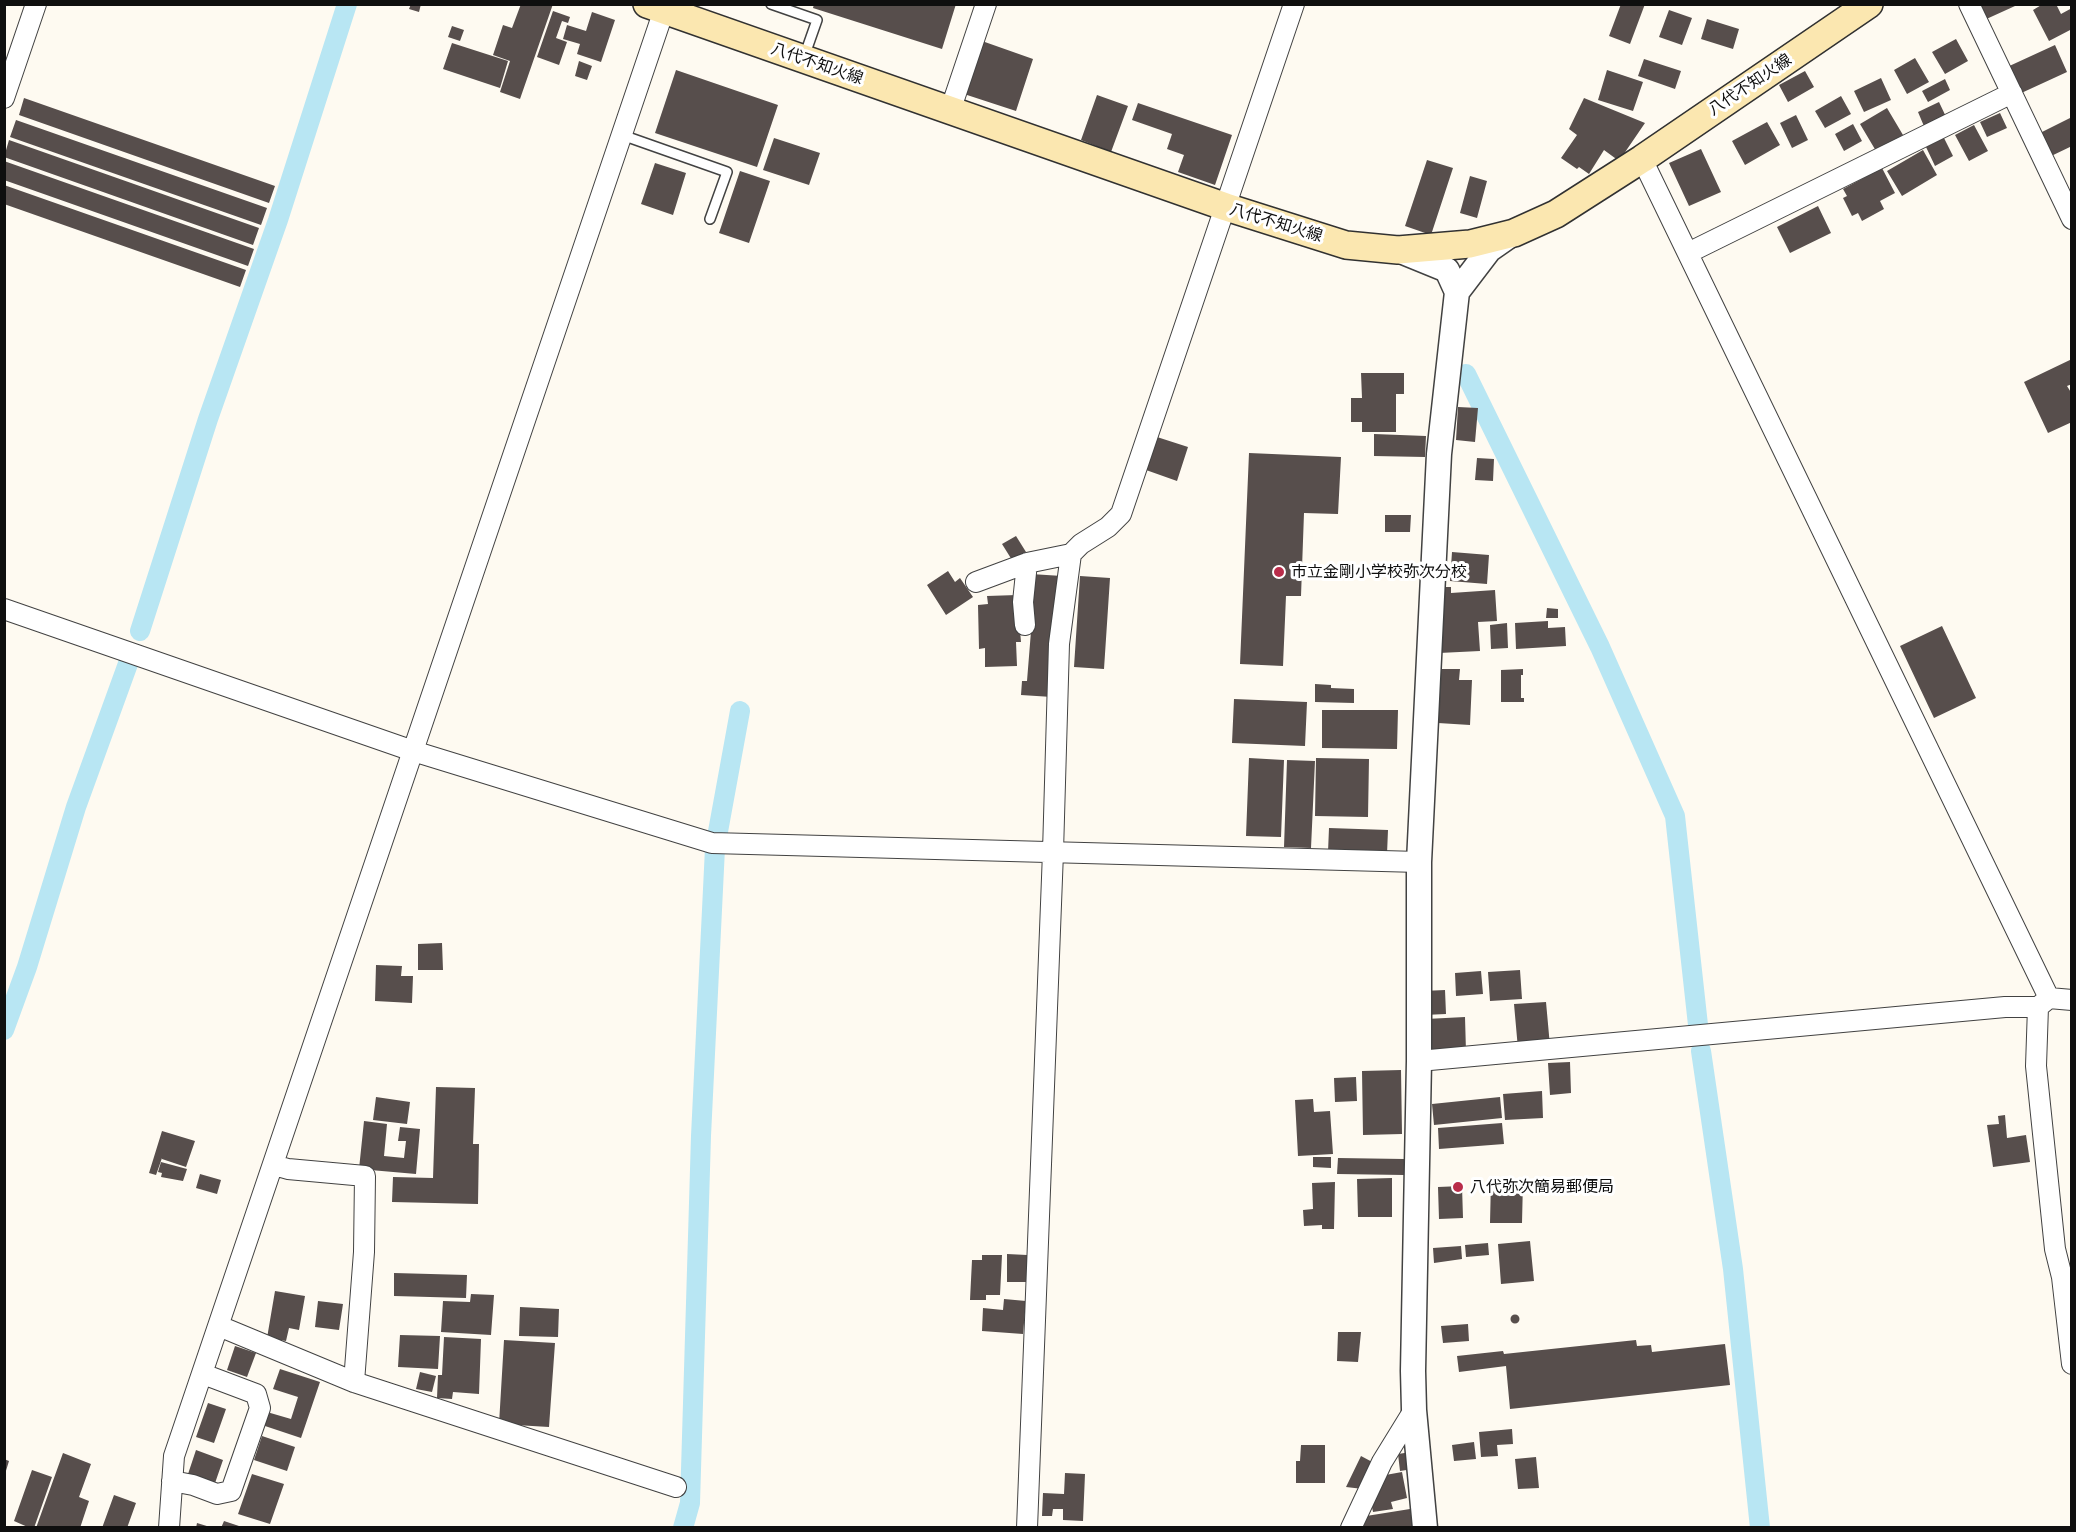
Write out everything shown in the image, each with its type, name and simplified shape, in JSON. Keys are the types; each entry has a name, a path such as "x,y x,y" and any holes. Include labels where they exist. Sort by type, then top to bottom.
{"main road":[{"name":"八代不知火線","path":"659,6 1226,207 1346,245 1398,250 1470,244 1514,233 1556,214 1642,159 1869,4"}],"street":[{"path":"4,98 36,4"},
{"path":"950,111 986,4"},
{"path":"976,582 1027,563 1071,554 1108,527 1121,514 1294,4"},
{"path":"1969,4 2072,219"},
{"path":"169,1527 174,1456 622,135 659,6"},
{"path":"1688,253 2012,93"},
{"path":"1642,159 2044,1003 2036,1066 2055,1249 2062,1277 2072,1364"},
{"path":"1457,292 1490,250 1514,233"},
{"path":"1398,250 1447,270 1457,292 1439,454 1419,862 1419,1061 1414,1410 1425,1527"},
{"path":"1027,1527 1059,644 1071,554"},
{"path":"1025,625 1023,602 1027,563"},
{"path":"4,609 413,751 712,843 1419,862"},
{"path":"1419,1061 2072,1000"},
{"path":"274,1165 288,1169 365,1176 364,1252 354,1382"},
{"path":"219,1326 354,1382 676,1487"},
{"path":"172,1481 193,1485 217,1494 231,1491 260,1408 256,1394 202,1374"},
{"path":"1351,1527 1382,1462 1414,1410"}],"lane":[{"path":"771,4 795,8 817,20 804,59"},
{"path":"622,135 727,172 710,219"}],"building":[{"path":"411,4 421,4 419,12 409,9"},
{"path":"521,4 553,4 520,99 500,92 510,61 493,55 503,25 512,28"},
{"path":"814,4 956,4 942,49 813,8"},
{"path":"1621,4 1645,4 1630,44 1609,36"},
{"path":"2043,4 2056,4 2061,14 2072,8 2072,29 2049,41 2033,10"},
{"path":"1974,5 2014,5 2015,6 1982,21"},
{"path":"1669,10 1692,18 1682,45 1659,37"},
{"path":"553,11 570,17 568,23 562,21 556,38 567,42 559,65 537,57"},
{"path":"592,12 615,20 601,62 577,54 580,44 563,39 567,25 586,31"},
{"path":"1707,19 1739,29 1733,49 1701,39"},
{"path":"452,26 464,30 460,41 448,37"},
{"path":"1956,39 1968,61 1945,74 1932,52"},
{"path":"982,41 1033,59 1016,111 964,94"},
{"path":"452,43 508,61 500,88 443,69"},
{"path":"2055,45 2067,72 2017,95 2005,68"},
{"path":"1915,58 1929,82 1907,94 1894,70"},
{"path":"1644,59 1681,71 1675,89 1638,76"},
{"path":"579,61 592,66 587,80 575,76"},
{"path":"676,70 778,105 757,167 655,133"},
{"path":"1607,70 1643,82 1633,111 1598,100"},
{"path":"1805,71 1814,87 1788,102 1779,85"},
{"path":"1881,78 1891,100 1864,112 1854,91"},
{"path":"1945,79 1950,90 1928,102 1922,91"},
{"path":"1097,95 1128,106 1111,152 1081,140"},
{"path":"1841,96 1851,114 1825,128 1815,111"},
{"path":"24,98 275,186 269,203 19,115"},
{"path":"1584,98 1645,123 1619,161 1604,150 1589,174 1561,158 1577,135 1569,129"},
{"path":"1939,102 1948,121 1926,131 1918,112"},
{"path":"1138,103 1232,135 1215,185 1178,172 1184,155 1167,149 1172,134 1132,120"},
{"path":"1887,108 1903,135 1876,151 1860,124"},
{"path":"2000,113 2007,128 1987,137 1980,122"},
{"path":"1796,115 1808,140 1792,148 1780,123"},
{"path":"2072,117 2072,146 2047,158 2036,135"},
{"path":"16,120 267,208 261,225 10,137"},
{"path":"1767,122 1780,145 1745,165 1732,141"},
{"path":"1853,124 1862,141 1844,151 1835,134"},
{"path":"1974,125 1988,151 1969,161 1955,135"},
{"path":"774,138 820,153 809,185 763,170"},
{"path":"1944,138 1953,156 1935,166 1926,147"},
{"path":"9,140 259,228 253,245 4,157"},
{"path":"1701,149 1721,192 1689,206 1669,163"},
{"path":"1923,150 1937,175 1902,196 1887,171"},
{"path":"1427,160 1453,168 1431,235 1405,226"},
{"path":"4,161 254,249 248,266 4,180"},
{"path":"655,163 686,173 673,215 641,204"},
{"path":"1882,168 1895,193 1880,201 1884,209 1862,221 1858,213 1852,216 1843,198 1847,196 1843,189"},
{"path":"740,171 770,181 749,243 719,233"},
{"path":"1470,176 1487,181 1477,218 1460,213"},
{"path":"4,185 246,270 240,287 4,204"},
{"path":"1818,206 1831,233 1790,253 1777,227"},
{"path":"2072,359 2072,384 2067,386 2072,394 2072,422 2048,433 2024,382"},
{"path":"1361,373 1404,373 1404,394 1396,394 1396,432 1362,432 1362,422 1351,422 1351,398 1362,398"},
{"path":"1458,407 1478,408 1475,442 1456,440"},
{"path":"1374,434 1426,436 1425,457 1374,456"},
{"path":"1157,437 1188,447 1177,481 1146,470"},
{"path":"1249,453 1341,457 1338,514 1304,513 1301,596 1286,596 1283,666 1240,664"},
{"path":"1477,458 1494,459 1493,481 1475,480"},
{"path":"1385,515 1411,515 1410,532 1385,532"},
{"path":"1016,536 1026,552 1012,560 1002,544"},
{"path":"1452,552 1489,555 1487,584 1450,581"},
{"path":"948,571 955,582 960,578 973,597 946,615 927,585"},
{"path":"1031,574 1062,576 1052,697 1021,695 1022,681 1027,681 1032,619"},
{"path":"1080,576 1110,578 1104,669 1074,667"},
{"path":"1442,587 1451,587 1451,593 1495,590 1497,621 1478,622 1480,651 1439,653"},
{"path":"1017,595 1021,642 1016,642 1017,666 985,667 985,648 979,649 978,605 988,604 987,596"},
{"path":"1547,608 1558,609 1558,618 1546,618"},
{"path":"1548,621 1548,628 1565,627 1566,646 1516,649 1515,623"},
{"path":"1507,623 1508,648 1491,649 1490,625"},
{"path":"1942,626 1976,698 1934,718 1900,646"},
{"path":"1441,669 1460,669 1459,680 1472,680 1470,725 1438,723"},
{"path":"1523,669 1521,698 1524,698 1524,702 1501,702 1501,670"},
{"path":"1315,684 1331,685 1331,688 1354,689 1354,703 1315,702"},
{"path":"1234,699 1307,702 1305,746 1232,743"},
{"path":"1322,710 1398,710 1397,749 1322,748"},
{"path":"1249,758 1284,760 1281,837 1246,836"},
{"path":"1316,758 1369,759 1368,817 1315,816"},
{"path":"1287,760 1315,761 1311,848 1284,847"},
{"path":"1329,828 1388,830 1387,854 1328,852"},
{"path":"442,943 443,970 418,970 418,944"},
{"path":"376,965 402,966 401,976 413,976 412,1003 375,1001"},
{"path":"1520,970 1522,999 1490,1001 1488,972"},
{"path":"1481,971 1483,994 1456,996 1455,973"},
{"path":"1445,990 1446,1014 1424,1015 1423,991"},
{"path":"1546,1002 1550,1046 1518,1049 1514,1004"},
{"path":"1465,1017 1466,1052 1427,1055 1426,1019"},
{"path":"1570,1062 1571,1093 1550,1095 1548,1063"},
{"path":"1401,1070 1402,1134 1363,1135 1362,1071"},
{"path":"1356,1077 1357,1101 1335,1102 1334,1078"},
{"path":"436,1087 475,1088 473,1144 479,1144 478,1204 392,1202 393,1177 433,1178"},
{"path":"1542,1091 1543,1118 1505,1120 1503,1094"},
{"path":"376,1097 410,1102 407,1124 373,1120"},
{"path":"1500,1097 1502,1118 1434,1125 1432,1104"},
{"path":"1313,1099 1314,1112 1330,1111 1333,1154 1298,1156 1295,1100"},
{"path":"2005,1115 2007,1138 2026,1135 2030,1162 1993,1167 1987,1125 1999,1124 1998,1116"},
{"path":"364,1121 387,1124 384,1156 404,1158 406,1141 398,1141 400,1127 420,1129 416,1174 359,1169"},
{"path":"1502,1123 1504,1144 1439,1149 1438,1128"},
{"path":"162,1131 195,1141 186,1167 162,1158 156,1175 149,1173"},
{"path":"1313,1157 1331,1157 1331,1168 1313,1167"},
{"path":"1338,1158 1404,1159 1404,1175 1337,1174"},
{"path":"161,1162 187,1169 183,1181 161,1177 162,1173 158,1172"},
{"path":"200,1174 221,1180 217,1194 196,1188"},
{"path":"1392,1178 1392,1217 1358,1217 1357,1179"},
{"path":"1491,1180 1523,1181 1522,1223 1490,1223"},
{"path":"1335,1182 1334,1229 1322,1229 1322,1225 1304,1226 1303,1210 1313,1209 1312,1183"},
{"path":"1462,1186 1463,1218 1439,1219 1438,1187"},
{"path":"1530,1241 1534,1281 1501,1284 1498,1244"},
{"path":"1488,1243 1489,1255 1466,1257 1465,1245"},
{"path":"1461,1246 1462,1259 1434,1263 1433,1248"},
{"path":"1007,1254 1027,1255 1027,1282 1007,1282"},
{"path":"982,1255 1002,1255 1000,1295 986,1295 986,1300 970,1300 972,1260 982,1260"},
{"path":"394,1273 467,1275 466,1298 394,1296"},
{"path":"275,1291 305,1296 299,1330 289,1328 286,1341 267,1338"},
{"path":"471,1294 494,1295 491,1335 441,1332 443,1301 470,1302"},
{"path":"1004,1299 1026,1301 1023,1334 982,1331 983,1308 1003,1310"},
{"path":"318,1301 343,1304 339,1330 315,1327"},
{"path":"520,1307 559,1309 558,1337 519,1336"},
{"path":"1515,1315 1519,1319 1515,1323 1511,1319"},
{"path":"1468,1324 1469,1341 1443,1343 1441,1326"},
{"path":"1338,1332 1361,1332 1358,1362 1337,1361"},
{"path":"400,1335 440,1336 438,1369 398,1367"},
{"path":"444,1337 481,1339 479,1394 453,1392 452,1399 437,1398 438,1375 442,1375"},
{"path":"504,1340 555,1343 549,1427 499,1424"},
{"path":"1636,1340 1637,1346 1651,1345 1652,1352 1725,1344 1730,1385 1510,1409 1506,1366 1459,1372 1457,1356 1503,1351 1504,1354"},
{"path":"235,1346 256,1353 247,1377 227,1370"},
{"path":"280,1369 320,1382 301,1438 262,1425 267,1412 291,1419 298,1397 273,1389"},
{"path":"420,1372 436,1376 432,1392 416,1389"},
{"path":"208,1403 226,1409 214,1443 196,1437"},
{"path":"1512,1429 1513,1444 1497,1445 1498,1456 1481,1457 1479,1432"},
{"path":"262,1436 295,1447 287,1471 254,1460"},
{"path":"1474,1442 1476,1459 1454,1461 1452,1445"},
{"path":"1301,1445 1325,1445 1325,1483 1296,1483 1296,1461 1300,1461"},
{"path":"196,1450 223,1460 214,1486 187,1477"},
{"path":"1411,1452 1413,1469 1400,1471 1398,1454"},
{"path":"63,1453 91,1464 79,1497 89,1501 80,1528 36,1528"},
{"path":"1361,1456 1376,1464 1363,1489 1346,1487"},
{"path":"1536,1457 1539,1488 1518,1489 1515,1459"},
{"path":"4,1459 9,1461 5,1474 4,1474"},
{"path":"32,1470 52,1477 34,1528 30,1528 14,1521"},
{"path":"1402,1472 1407,1498 1391,1502 1393,1509 1373,1512 1369,1493 1380,1476"},
{"path":"1065,1473 1085,1474 1083,1521 1063,1520 1063,1509 1053,1509 1052,1516 1042,1516 1043,1493 1064,1494"},
{"path":"252,1474 284,1484 270,1524 238,1514"},
{"path":"114,1495 136,1503 127,1528 102,1528"},
{"path":"1410,1509 1413,1528 1362,1528 1360,1517"},
{"path":"224,1521 242,1527 242,1528 221,1528"},
{"path":"197,1523 210,1527 210,1528 196,1528"}],"waterway":[{"path":"140,631 208,419 278,220 347,4"},
{"path":"1466,374 1600,647 1675,816 1698,1025"},
{"path":"4,1030 27,967 76,807 129,661"},
{"path":"683,1528 690,1503 701,1136 715,848 740,711"},
{"path":"1701,1051 1733,1269 1760,1528"}],"place":[{"name":"市立金剛小学校弥次分校","path":"1279,572"},
{"name":"八代弥次簡易郵便局","path":"1458,1187"}]}
